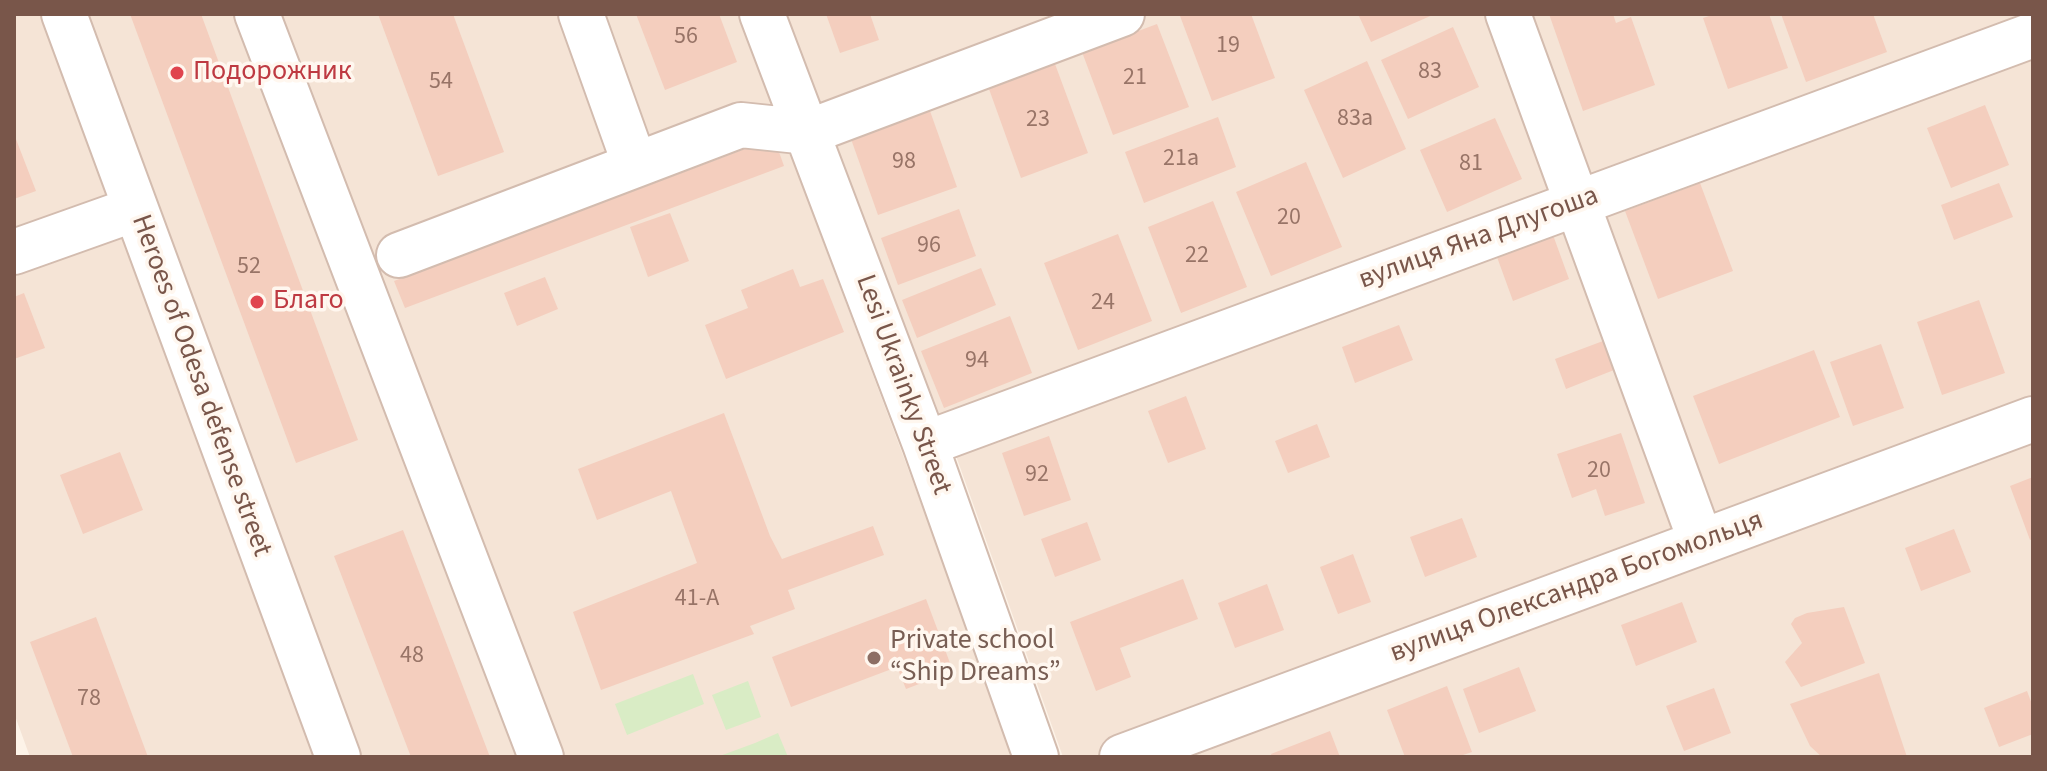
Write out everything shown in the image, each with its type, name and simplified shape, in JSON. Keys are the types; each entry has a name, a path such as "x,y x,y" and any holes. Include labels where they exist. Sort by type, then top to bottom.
{"street":[{"name":"Heroes of Odesa defense street","path":"64,14 338,757"},
{"path":"257,14 541,757"},
{"path":"581,14 635,165"},
{"name":"Lesi Ukrainky Street","path":"762,14 925,444 1036,757"},
{"path":"399,255 741,125 808,132 1122,14"},
{"path":"1508,14 1701,542"},
{"name":"вулиця Яна Длугоша","path":"925,444 2033,35"},
{"path":"14,252 135,209"},
{"name":"вулиця Олександра Богомольця","path":"1122,757 2033,419"}],"shaded area":[{"path":"14,14 738,14 1011,744 1009,757 30,757 14,713"},
{"path":"779,14 2033,14 2033,757 1063,757 955,453"}],"green space":[{"path":"693,674 704,704 627,735 615,704"},
{"path":"748,681 761,717 726,730 712,695"},
{"path":"778,733 788,757 717,757 755,743"}],"building":[{"path":"130,14 201,14 358,440 296,463"},
{"path":"378,14 453,14 504,152 438,176"},
{"path":"636,14 719,14 737,62 665,90"},
{"path":"826,14 870,14 879,40 840,53"},
{"path":"1251,14 1275,78 1212,101 1180,16"},
{"path":"1358,14 1435,14 1371,42"},
{"path":"1549,14 1613,14 1616,23 1631,17 1655,85 1583,111"},
{"path":"1715,14 1769,14 1788,68 1728,89 1703,18"},
{"path":"1781,14 1873,14 1887,52 1806,82"},
{"path":"1157,24 1189,107 1113,135 1082,52"},
{"path":"1453,27 1479,87 1408,119 1381,60"},
{"path":"1367,61 1406,149 1343,178 1304,90"},
{"path":"1055,64 1088,153 1021,178 989,89"},
{"path":"1985,105 2009,165 1951,188 1927,128"},
{"path":"930,111 957,187 878,215 851,139"},
{"path":"1218,117 1236,167 1144,203 1125,152"},
{"path":"1495,118 1522,179 1447,212 1420,150"},
{"path":"14,134 36,191 14,199"},
{"path":"774,138 784,166 405,308 394,281"},
{"path":"1306,162 1342,247 1271,276 1236,192"},
{"path":"1700,183 1733,271 1658,299 1625,211"},
{"path":"1999,183 2013,217 1954,240 1941,205"},
{"path":"1213,201 1247,287 1181,313 1148,227"},
{"path":"959,209 976,256 898,285 881,238"},
{"path":"670,213 689,261 648,277 630,227"},
{"path":"1118,234 1152,321 1078,350 1044,263"},
{"path":"1553,235 1569,279 1513,301 1497,257"},
{"path":"981,268 996,305 917,338 902,300"},
{"path":"793,269 800,287 823,279 844,332 726,379 705,325 748,308 741,290"},
{"path":"545,277 558,309 517,326 504,293"},
{"path":"24,293 45,348 14,359 14,297"},
{"path":"1979,300 2005,373 1942,395 1917,322"},
{"path":"1010,316 1032,373 944,408 921,351"},
{"path":"1399,325 1413,360 1355,383 1342,347"},
{"path":"1603,341 1614,370 1566,389 1555,359"},
{"path":"1881,344 1904,408 1853,426 1830,362"},
{"path":"1814,350 1840,417 1719,464 1693,396"},
{"path":"1186,396 1206,449 1168,463 1148,411"},
{"path":"724,413 770,536 782,559 873,526 884,555 788,590 795,609 750,626 754,634 601,690 573,612 697,563 671,491 597,520 578,469"},
{"path":"1317,424 1330,457 1288,473 1275,441"},
{"path":"1621,433 1645,503 1605,516 1596,489 1572,498 1557,454"},
{"path":"1049,436 1071,500 1024,516 1002,453"},
{"path":"120,452 143,510 83,534 60,475"},
{"path":"2033,477 2033,539 2030,540 2010,486"},
{"path":"1462,518 1477,557 1425,577 1410,537"},
{"path":"1087,522 1101,560 1055,577 1041,539"},
{"path":"1954,529 1971,572 1921,591 1905,548"},
{"path":"403,530 490,757 411,757 334,556"},
{"path":"1353,554 1371,602 1338,614 1320,567"},
{"path":"1183,579 1198,619 1120,648 1131,677 1096,691 1070,622"},
{"path":"1267,584 1284,630 1235,648 1218,603"},
{"path":"926,599 953,671 906,689 897,667 791,707 772,657"},
{"path":"1682,602 1697,642 1636,666 1621,625"},
{"path":"1844,607 1865,663 1801,687 1785,662 1802,643 1791,624 1795,618 1807,613"},
{"path":"96,617 148,757 73,757 30,642"},
{"path":"1519,667 1536,711 1479,733 1463,689"},
{"path":"1879,673 1907,757 1822,757 1810,746 1790,704"},
{"path":"1447,686 1472,752 1457,757 1405,757 1387,710"},
{"path":"1714,688 1731,733 1684,751 1666,706"},
{"path":"2027,691 2033,707 2033,734 1999,747 1984,708"},
{"path":"1330,731 1340,757 1272,757 1271,754"}],"place":[{"name":"Подорожник","path":"177,73"},
{"name":"Благо","path":"257,302"},
{"name":"Private school “Ship Dreams”","path":"874,658"}]}
